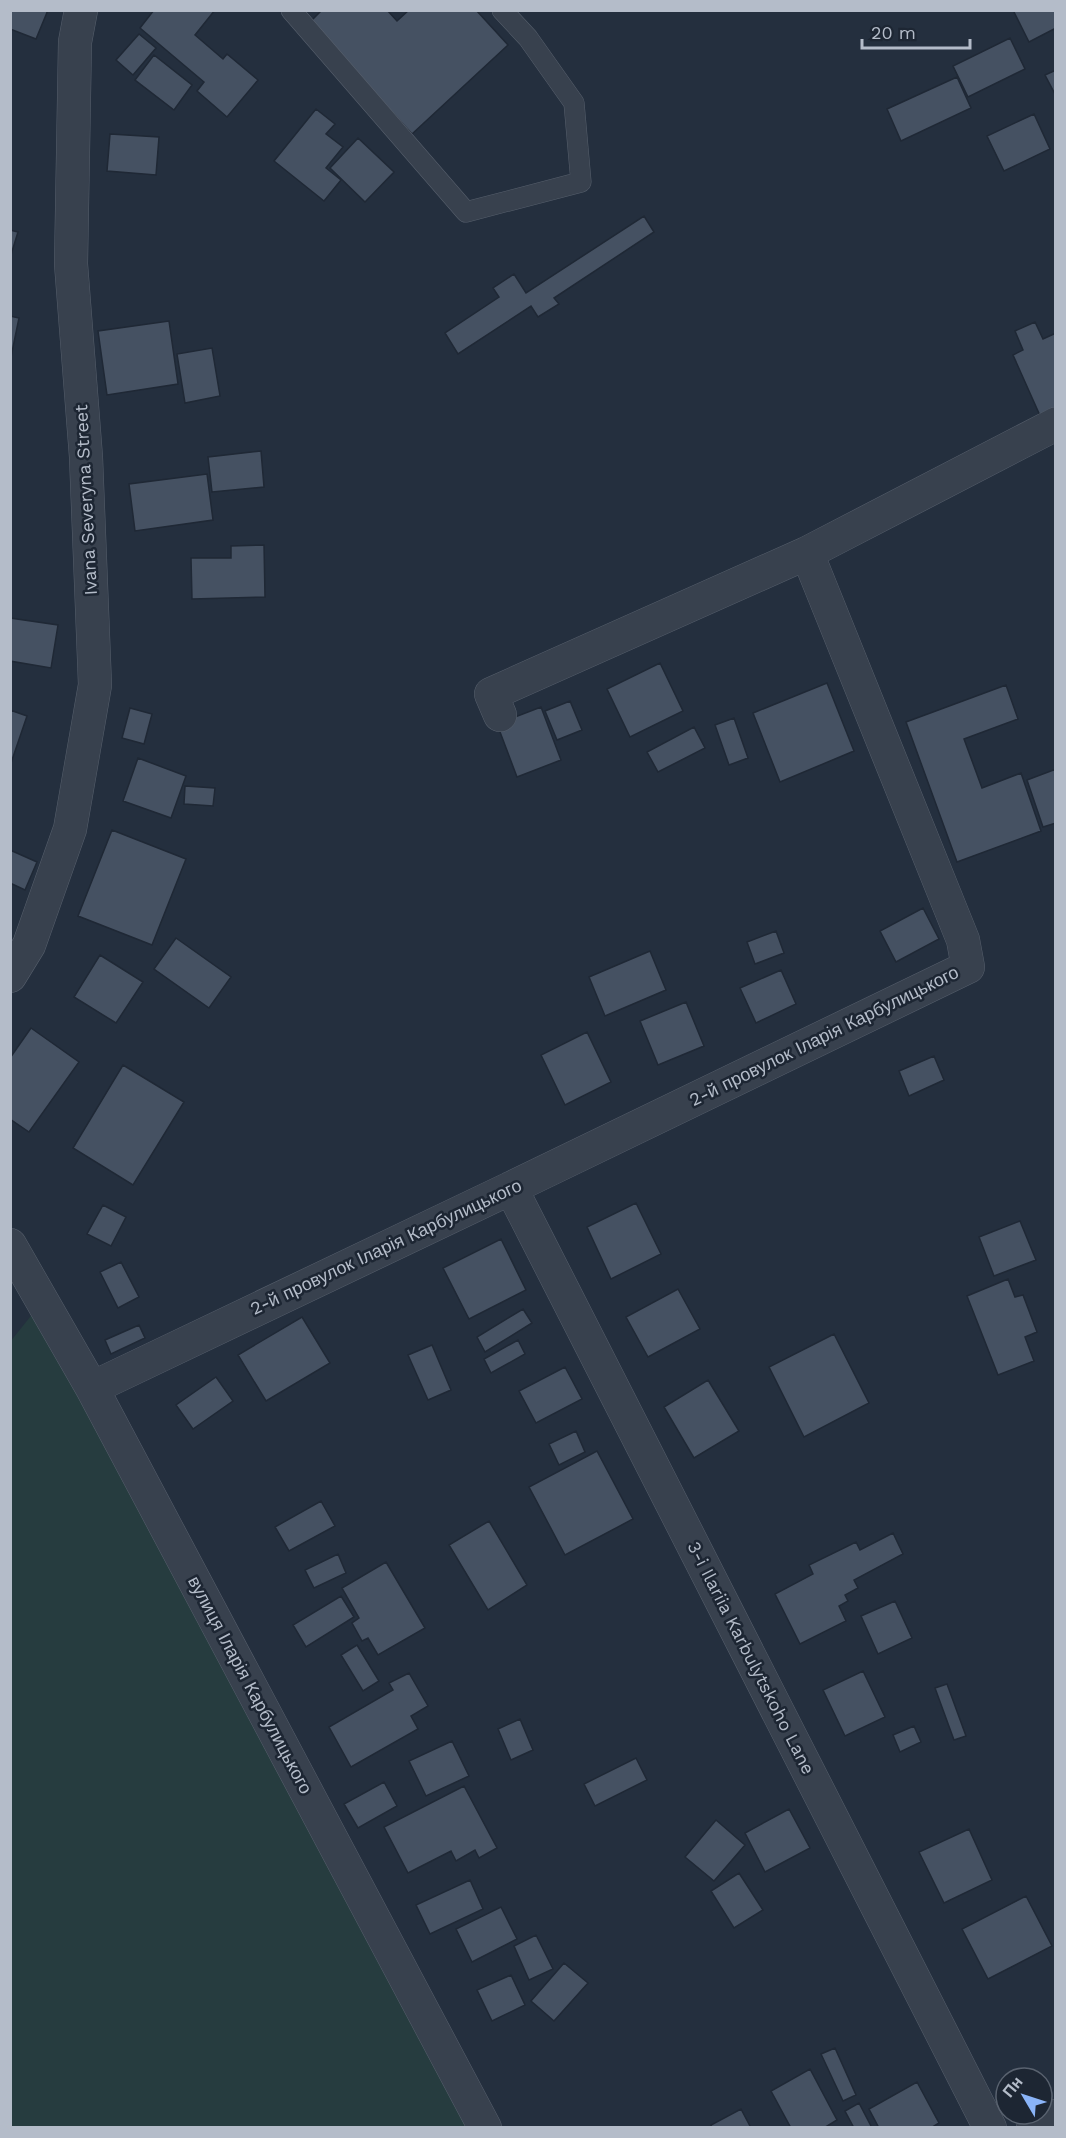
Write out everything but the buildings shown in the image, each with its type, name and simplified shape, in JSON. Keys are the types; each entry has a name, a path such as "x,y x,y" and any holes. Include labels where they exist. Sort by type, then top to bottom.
{"street":[{"name":"Ivana Severyna Street","path":"10,976 29,945 70,829 94,685 86,457 71,264 75,42 81,10"},
{"path":"500,715 491,694 807,553 1056,424"},
{"name":"2-й провулок Іларія Карбулицького","path":"92,1388 968,967 963,940 807,553"},
{"name":"3-i Ilariia Karbulytskoho Lane","path":"511,1188 990,2127"},
{"name":"вулиця Іларія Карбулицького","path":"10,1245 92,1388 485,2127"},
{"path":"1033,2127 1056,2116"}],"lane":[{"path":"291,10 466,212 581,182 574,103 528,38 502,10"}],"green space":[{"path":"50,1292 501,2127 11,2127 10,1342"}]}
